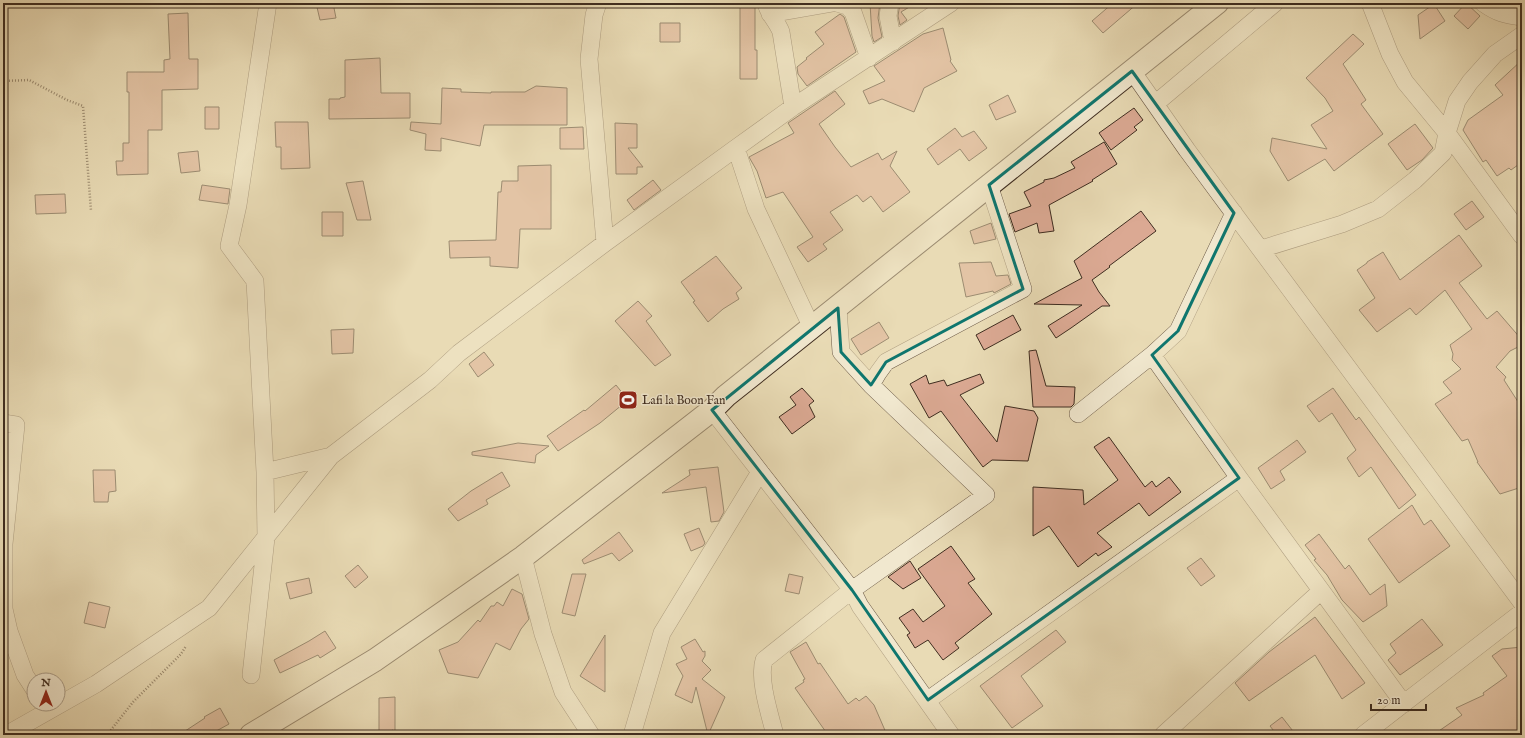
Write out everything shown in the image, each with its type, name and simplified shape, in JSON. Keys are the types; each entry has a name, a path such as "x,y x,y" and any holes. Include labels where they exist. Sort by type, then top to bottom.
{"street":[{"path":"251,675 266,538 266,472 255,281 229,246 238,205 268,3"},
{"path":"598,3 594,15 589,59 605,243"},
{"path":"793,107 781,32 779,25 768,8 834,3"},
{"path":"837,3 847,6 852,12 868,58"},
{"path":"890,3 888,16 893,42"},
{"path":"66,698 96,684 209,608 331,456 430,380 459,353 605,243 793,107 951,3"},
{"path":"251,735 375,660 523,557 712,410 726,396 838,308 1217,3"},
{"path":"1155,104 1275,3"},
{"path":"1370,3 1390,54 1405,82 1447,133 1522,236"},
{"path":"1483,3 1496,12 1508,16 1522,17"},
{"path":"1261,249 1342,224 1378,209 1415,180 1442,153 1457,101 1470,82 1495,54 1522,35"},
{"path":"1132,71 1187,150 1522,604"},
{"path":"736,148 756,209 812,328"},
{"path":"871,385 886,362 1023,289 989,185"},
{"path":"1078,414 1178,331 1234,213"},
{"path":"775,735 762,680 762,665 764,660 852,590 986,495 871,385 841,352 838,308"},
{"path":"1152,354 1238,478 1404,704"},
{"path":"712,410 852,590 860,606 928,700 951,735"},
{"path":"3,422 16,425 4,544 4,608 9,632 26,677"},
{"path":"266,472 331,456"},
{"path":"632,735 662,633 760,472"},
{"path":"928,700 1238,478"},
{"path":"523,557 543,634 563,692 592,735"},
{"path":"1163,735 1321,591"},
{"path":"1363,735 1522,612"},
{"path":"6,735 40,712"}],"path":[{"path":"3,80 29,80 67,100 83,106 91,211"},
{"path":"107,735 133,702 181,654 189,641"}],"highlighted area":[{"path":"1132,71 1234,213 1178,331 1152,355 1239,478 928,700 852,590 712,410 838,308 841,352 871,385 886,362 1023,289 989,185"}],"building":[{"path":"316,3 333,3 336,18 320,20"},
{"path":"740,3 755,3 755,50 757,50 757,79 740,79"},
{"path":"870,3 880,3 878,18 882,37 874,42 872,36"},
{"path":"900,3 916,3 901,12 907,20 900,25 898,16"},
{"path":"1113,3 1138,3 1103,33 1092,21"},
{"path":"1466,3 1480,16 1468,29 1454,16"},
{"path":"1434,4 1445,21 1420,39 1418,15"},
{"path":"188,13 189,59 198,59 198,89 162,90 162,130 148,130 148,174 117,175 116,161 123,161 123,143 129,143 129,92 127,92 127,72 164,72 164,60 170,59 168,14"},
{"path":"840,14 844,17 856,52 807,86 798,74 797,67 824,44 815,32"},
{"path":"660,23 680,23 680,42 660,42"},
{"path":"943,28 950,61 957,71 924,88 914,112 882,99 869,104 863,91 885,81 874,66 923,34"},
{"path":"1353,34 1364,44 1343,64 1366,100 1361,104 1383,134 1334,171 1325,159 1288,181 1270,151 1272,138 1327,149 1311,125 1333,111 1325,98 1306,78"},
{"path":"380,58 381,93 410,93 410,118 329,119 329,99 340,99 345,97 345,60"},
{"path":"1522,60 1522,162 1511,170 1509,168 1497,176 1486,160 1483,162 1463,130 1468,120 1503,95 1495,85"},
{"path":"536,86 567,88 567,125 484,125 480,146 441,138 441,151 425,150 426,134 410,130 411,122 441,124 442,88 461,89 461,92 491,93 525,92"},
{"path":"835,91 845,104 819,124 835,147 851,167 878,153 882,160 897,151 890,166 910,192 883,212 871,196 863,202 857,195 830,212 843,230 823,244 827,249 808,262 797,247 813,237 783,192 766,198 757,171 749,157 794,133 788,123"},
{"path":"1008,95 1016,112 996,120 989,105"},
{"path":"205,107 219,107 219,129 205,129"},
{"path":"1134,108 1143,120 1134,127 1137,130 1111,150 1099,133"},
{"path":"275,122 308,122 310,168 281,169 281,147 276,147"},
{"path":"615,123 637,124 637,148 628,148 643,167 637,167 637,174 616,174"},
{"path":"1415,124 1433,148 1422,160 1407,170 1388,144"},
{"path":"583,127 584,149 560,149 560,128"},
{"path":"955,128 962,137 974,131 987,148 969,161 960,149 938,165 927,149"},
{"path":"1104,142 1117,164 1092,180 1093,181 1049,205 1054,231 1039,233 1037,223 1015,232 1009,214 1031,206 1024,192 1044,182 1044,180 1054,178 1075,168 1071,162"},
{"path":"198,151 200,171 181,173 178,153"},
{"path":"551,165 551,229 520,229 518,268 490,266 490,257 450,258 449,241 496,240 498,192 501,192 502,181 518,181 518,166"},
{"path":"653,180 661,190 634,210 627,200"},
{"path":"363,181 371,220 357,220 346,183"},
{"path":"202,185 230,189 228,204 199,200"},
{"path":"65,194 66,213 36,214 35,195"},
{"path":"1472,201 1484,217 1466,230 1454,214"},
{"path":"1141,211 1156,231 1092,280 1110,306 1102,306 1056,338 1048,326 1082,305 1034,304 1082,278 1074,261"},
{"path":"322,212 343,212 343,236 322,236"},
{"path":"991,223 996,239 974,244 970,231"},
{"path":"1459,235 1482,266 1459,283 1487,319 1497,311 1522,340 1522,345 1510,351 1496,367 1506,377 1504,380 1522,408 1522,487 1500,494 1477,462 1468,439 1462,441 1435,404 1452,393 1443,382 1461,369 1452,360 1453,354 1450,345 1472,329 1445,290 1416,315 1410,308 1377,332 1359,310 1375,298 1357,270 1367,262 1383,252 1400,280"},
{"path":"716,256 742,288 736,293 739,299 723,309 708,322 693,302 695,301 681,282"},
{"path":"991,262 996,276 1008,275 1011,284 994,293 993,291 966,297 959,263"},
{"path":"638,301 652,316 646,321 671,355 655,366 615,321"},
{"path":"1013,315 1021,330 984,350 976,335"},
{"path":"879,322 889,338 861,355 851,339"},
{"path":"354,329 353,353 332,354 331,330"},
{"path":"1036,350 1046,386 1075,387 1074,404 1071,407 1033,407 1029,351"},
{"path":"484,352 494,365 478,377 469,364"},
{"path":"980,374 984,383 960,395 997,442 1005,406 1034,411 1038,418 1028,461 992,460 983,467 941,411 929,418 910,384 926,375 929,384 944,380 947,386"},
{"path":"616,385 628,400 600,423 558,451 547,436 584,410 585,411"},
{"path":"802,388 814,401 809,405 815,417 792,434 779,417 796,405 790,397"},
{"path":"1333,388 1356,420 1359,417 1416,495 1399,509 1371,467 1359,477 1347,458 1356,450 1332,413 1319,422 1307,406"},
{"path":"1109,437 1145,487 1152,481 1156,487 1169,477 1181,492 1149,516 1139,503 1097,533 1112,547 1098,556 1096,553 1078,567 1049,526 1033,536 1033,487 1083,490 1084,505 1118,480 1094,447"},
{"path":"1297,440 1306,452 1280,471 1285,480 1271,489 1258,468"},
{"path":"518,443 549,446 536,455 535,463 472,455 472,452"},
{"path":"718,467 724,512 719,521 711,522 706,487 662,493 690,475 689,470"},
{"path":"93,470 115,470 116,491 109,492 108,502 94,502"},
{"path":"502,472 510,486 486,500 488,504 458,521 448,509 471,491"},
{"path":"1412,505 1424,525 1431,520 1450,546 1399,583 1368,539"},
{"path":"699,528 705,543 703,546 691,551 684,534"},
{"path":"619,532 633,551 619,561 612,553 584,564 582,560"},
{"path":"1319,534 1345,569 1349,565 1370,595 1385,584 1387,606 1363,622 1342,600 1327,575 1314,560 1316,559 1305,545"},
{"path":"951,546 975,579 968,583 992,614 955,643 959,648 943,660 928,640 915,648 907,635 910,633 899,618 913,609 923,622 945,606 918,569"},
{"path":"1201,558 1215,576 1201,586 1187,568"},
{"path":"910,561 921,578 903,589 888,577"},
{"path":"358,565 368,577 355,588 345,576"},
{"path":"572,574 586,574 575,616 562,613"},
{"path":"789,574 803,577 799,594 785,591"},
{"path":"309,578 312,593 290,599 286,583"},
{"path":"512,589 522,594 529,619 521,629 510,650 496,643 478,678 448,673 439,650 458,642 478,620 480,622 491,606 494,606 497,602 503,606"},
{"path":"89,602 110,607 105,628 84,623"},
{"path":"1315,617 1365,683 1342,699 1315,655 1249,701 1235,683 1269,652"},
{"path":"1422,619 1443,645 1400,675 1388,660 1396,653 1390,644"},
{"path":"1056,630 1066,642 1021,676 1043,706 1012,728 980,686"},
{"path":"325,631 336,648 320,658 318,655 280,673 274,660"},
{"path":"605,635 605,692 580,676"},
{"path":"695,639 703,652 705,651 705,656 702,661 711,670 702,679 725,697 708,735 696,687 692,703 675,695 683,676 676,664 687,659 681,647"},
{"path":"806,642 818,664 820,663 848,704 856,698 859,701 866,696 874,705 887,735 828,735 795,688 804,682 803,680 805,679 790,652"},
{"path":"1522,647 1522,735 1433,735 1462,715 1456,708 1484,695 1483,693 1507,676 1492,656 1502,649"},
{"path":"395,697 395,731 392,730 391,735 379,735 379,698"},
{"path":"220,708 229,724 209,735 179,735 205,718 204,717"},
{"path":"1282,717 1296,735 1277,735 1270,726"}],"place":[{"name":"Lafi la Boon Fan","path":"628,400"}]}
